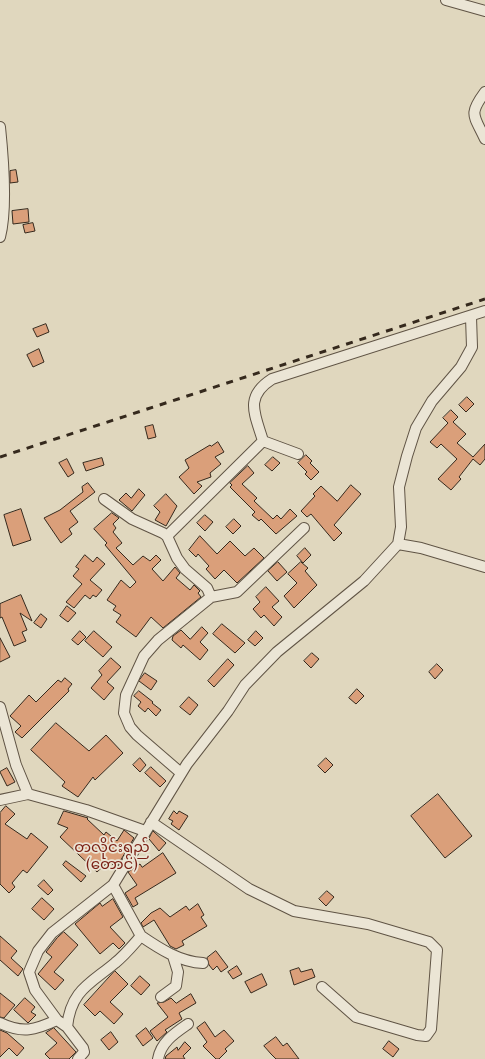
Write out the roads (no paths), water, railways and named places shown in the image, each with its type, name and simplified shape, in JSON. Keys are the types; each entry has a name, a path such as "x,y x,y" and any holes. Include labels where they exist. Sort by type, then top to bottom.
{"street":[{"path":"446,0 485,11"},
{"path":"485,92 474,106 473,111 485,139"},
{"path":"0,127 3,151 3,194 0,237"},
{"path":"263,441 254,407 254,396 260,386 272,379 471,317 485,311"},
{"path":"78,1059 84,1052 83,1048 67,1027 57,1020 34,990 29,972 38,951 52,933 112,885 181,773 228,711 245,685 258,670 277,652 364,581 398,544 402,526 399,487 407,456 420,421 432,401 461,367 472,347 471,317"},
{"path":"263,441 298,454"},
{"path":"167,536 263,441"},
{"path":"104,499 132,520 163,532 167,536 177,558 185,569 207,588 211,597"},
{"path":"181,773 137,735 130,727 124,713 126,695 144,656 158,640 211,597 237,592 304,528"},
{"path":"398,544 421,548 485,567"},
{"path":"0,707 16,765 28,794"},
{"path":"0,800 28,794 86,810 145,831"},
{"path":"151,822 249,889 294,911 368,924 430,942 436,950 431,1029 426,1036 417,1036 356,1017 322,987"},
{"path":"112,885 120,895 141,936 162,951 174,956 203,963"},
{"path":"67,1027 69,1014 79,993 115,963 141,936"},
{"path":"161,997 176,986 178,972 174,956"},
{"path":"0,1023 10,1028 25,1030 36,1029 57,1020"},
{"path":"158,1059 160,1051 170,1036 188,1024"}],"railway":[{"path":"0,457 485,299"}],"district":[{"name":"တလိုင်းရှည် (တောင်)","path":"112,856"}]}
